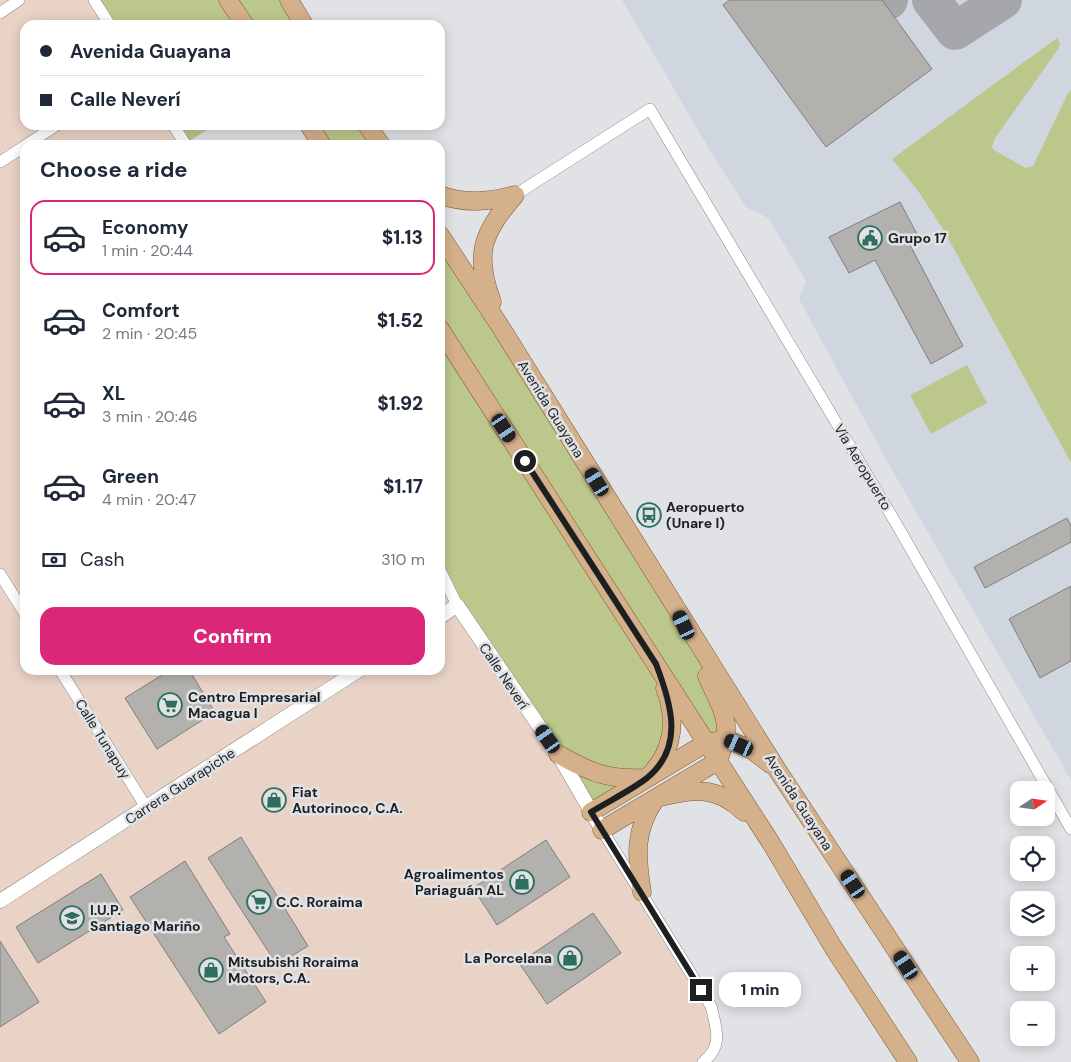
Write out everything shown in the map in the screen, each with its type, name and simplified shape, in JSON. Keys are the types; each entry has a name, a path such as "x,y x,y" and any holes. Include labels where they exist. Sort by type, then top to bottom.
{"main road":[{"path":"228,0 241,20"},
{"path":"289,0 301,20"},
{"path":"445,197 472,202 490,201 515,195"},
{"path":"500,326 484,281 482,260 484,242 492,224 515,195"},
{"name":"Avenida Guayana","path":"445,243 500,326 778,771 970,1062"},
{"path":"445,337 771,843 833,947 908,1062"},
{"path":"602,830 718,761 726,739 726,724 722,709 677,611"},
{"path":"558,754 585,770 602,775 622,780 647,778 659,766 667,752 672,723 669,699 656,664"},
{"path":"591,812 706,743 726,739 752,750 778,771"},
{"path":"642,892 638,865 638,838 645,814 656,798 687,791 705,790 722,795 734,802 771,843"}],"street":[{"path":"0,13 19,0"},
{"path":"94,0 107,20"},
{"name":"Vía Aeropuerto","path":"515,195 650,109 897,526 1071,828"},
{"path":"33,140 49,130"},
{"path":"0,162 20,148"},
{"path":"0,574 20,606"},
{"name":"Calle Neverí","path":"445,580 457,605 558,754 591,812 711,1006 718,1040 712,1055 703,1062"},
{"path":"445,613 457,605"},
{"name":"Calle Tunapuy","path":"63,675 146,807"},
{"name":"Carrera Guarapiche","path":"0,901 351,675"}],"shaded area":[{"path":"0,0 94,0 106,20 20,20 20,130 175,130 182,140 20,140 20,675 445,675 445,580 711,1006 718,1040 703,1062 0,1062"},
{"path":"622,0 1071,0 1071,780 892,470 799,299 806,281 768,218 746,207 712,154"}],"green space":[{"path":"94,0 289,0 301,20 106,20"},
{"path":"1057,38 1060,43 1059,48 995,138 992,147 994,150 1026,168 1033,166 1071,90 1071,463 943,229 918,191 892,159"},
{"path":"175,130 206,130 191,140 182,140"},
{"path":"312,130 370,130 378,140 319,140"},
{"path":"445,243 677,611 716,694 726,724 706,743 666,691 667,752 591,812 445,580"},
{"path":"967,365 987,403 931,434 910,395"}],"building":[{"path":"729,0 882,0 932,69 826,147 723,5"},
{"path":"900,202 919,238 909,243 963,346 931,364 875,260 849,273 829,237"},
{"path":"1067,518 1071,526 1071,542 985,588 974,567"},
{"path":"1071,586 1071,661 1040,678 1009,619"},
{"name":"Centro Empresarial Macagua I","path":"162,675 192,675 215,712 157,749 125,698"},
{"name":"C.C. Roraima","path":"241,837 308,946 277,965 208,858"},
{"name":"Agroalimentos Pariaguán AL","path":"546,840 570,877 497,925 473,888"},
{"name":"Mitsubishi Roraima Motors, C.A.","path":"185,861 230,934 224,937 266,1002 219,1034 130,897"},
{"path":"101,874 123,910 38,963 16,927"},
{"name":"La Porcelana","path":"593,913 621,953 547,1004 519,963"},
{"path":"0,941 39,1002 0,1027"}],"taxiway":[{"path":"931,0 955,31 1003,0"}],"place":[{"name":"Grupo 17","path":"870,238"},
{"name":"Aeropuerto (Unare I)","path":"649,515"},
{"name":"Centro Empresarial Macagua I","path":"170,705"},
{"name":"Fiat Autorinoco, C.A.","path":"274,800"},
{"name":"Agroalimentos Pariaguán AL","path":"522,882"},
{"name":"C.C. Roraima","path":"259,902"},
{"name":"I.U.P. Santiago Mariño","path":"72,918"},
{"name":"La Porcelana","path":"570,958"},
{"name":"Mitsubishi Roraima Motors, C.A.","path":"211,970"}],"route":[{"path":"525,461 656,664 666,691 671,707 671,737 667,752 659,766 647,778 591,812 701,990"}]}
